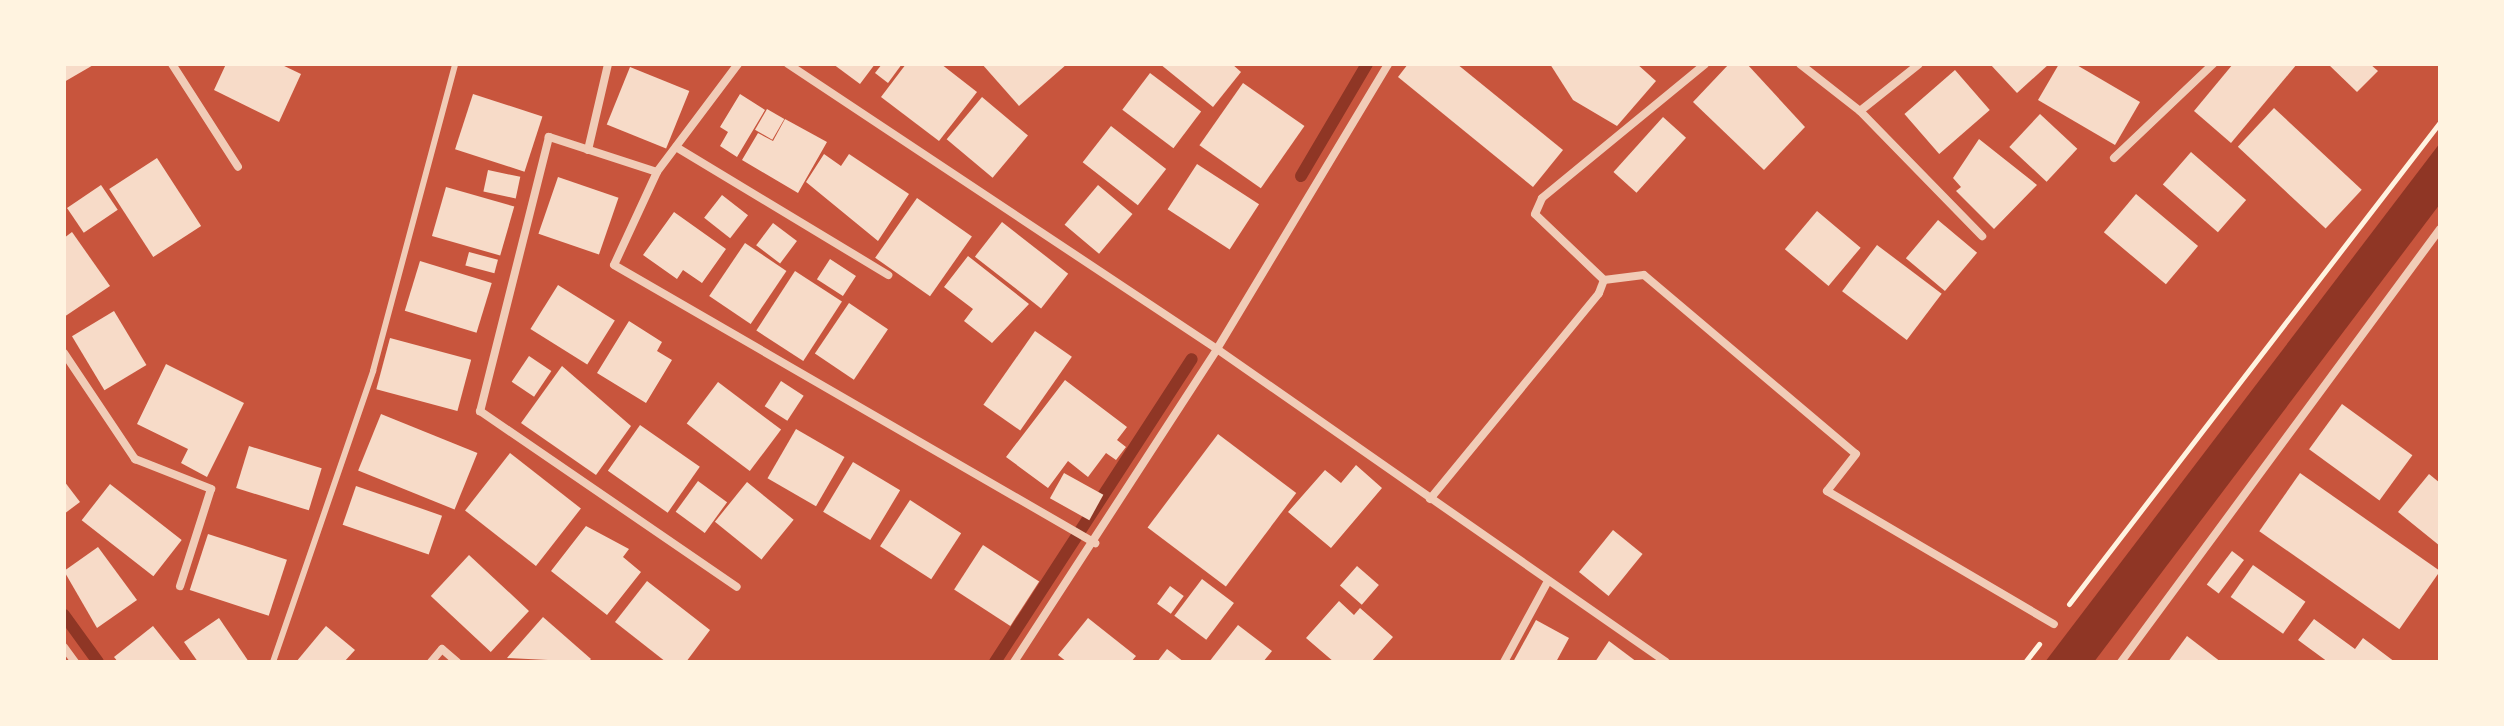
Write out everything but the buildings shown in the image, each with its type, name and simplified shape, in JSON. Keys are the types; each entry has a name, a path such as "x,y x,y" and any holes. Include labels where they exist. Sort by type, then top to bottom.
{"street":[{"path":"172,64 238,167"},
{"path":"588,150 608,64"},
{"path":"738,64 657,172 614,265 1091,541"},
{"path":"788,64 1217,349 1666,662"},
{"path":"1014,662 1217,349 1388,64"},
{"path":"1604,280 1535,214 1542,198 1705,64"},
{"path":"1800,64 1860,111 1982,236"},
{"path":"1860,111 1919,64"},
{"path":"2114,158 2213,64"},
{"path":"657,172 549,137 480,411 737,587"},
{"path":"676,147 888,275"},
{"path":"2121,662 2437,241 2440,229"},
{"path":"1430,499 1604,280 1644,275 1856,454 1827,491 2054,624"},
{"path":"64,353 135,459 211,489 180,586"},
{"path":"1504,662 1548,581"},
{"path":"64,647 75,662"},
{"path":"431,662 442,649 457,662"}],"lane":[{"path":"273,662 373,371 455,64"}],"path":[{"path":"2025,662 2440,122"}],"shaded area":[{"path":"2440,143 2440,204 2094,662 2045,662"}],"waterway":[{"path":"1301,176 1367,64"},
{"path":"995,662 1192,359"},
{"path":"64,615 98,662"}]}
